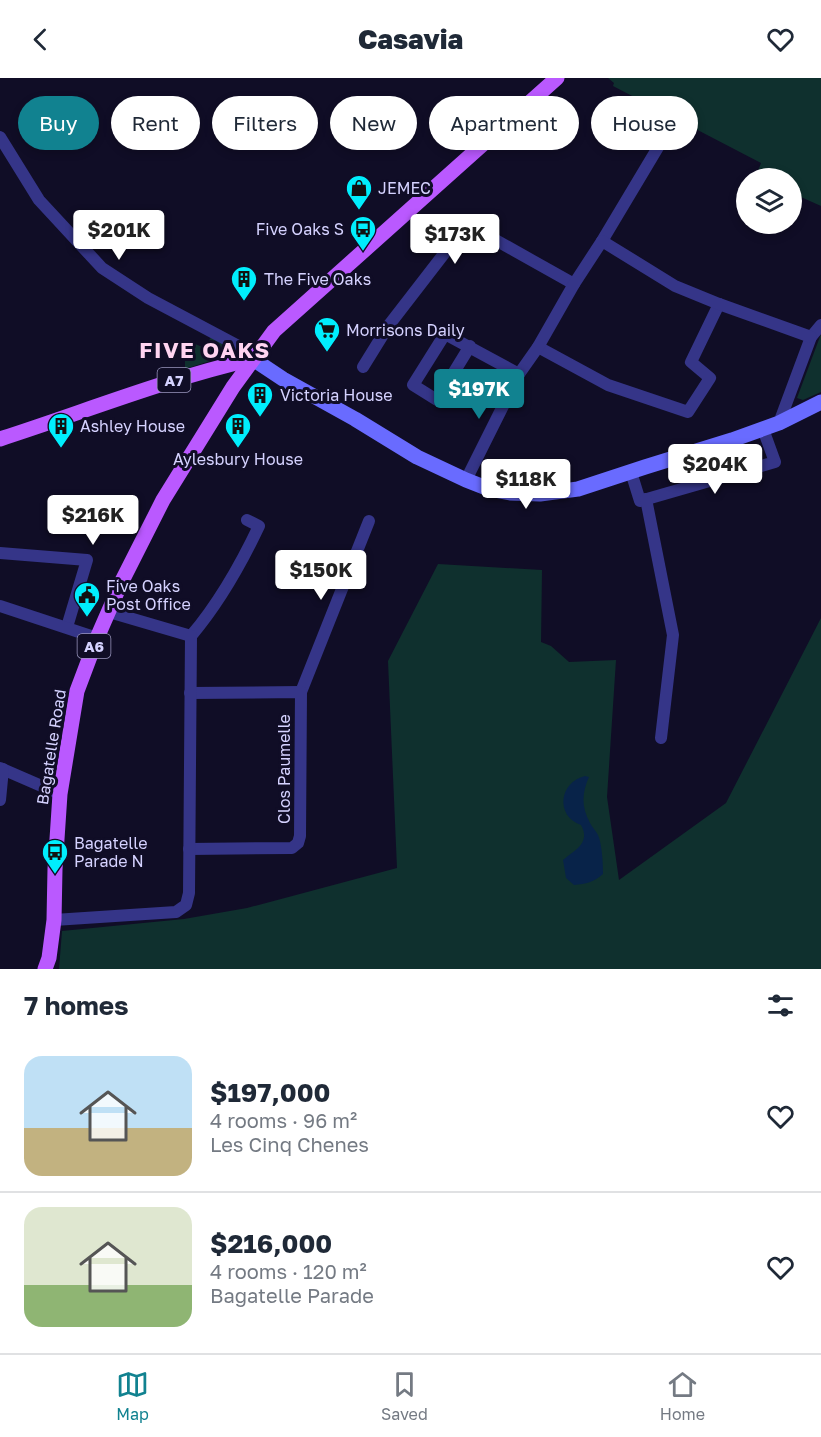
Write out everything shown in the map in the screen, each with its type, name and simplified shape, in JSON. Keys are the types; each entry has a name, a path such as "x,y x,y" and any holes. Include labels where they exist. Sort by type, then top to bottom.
{"main road":[{"name":"A6","path":"253,359 274,331 557,78"},
{"name":"A7","path":"0,439 144,389 253,359"},
{"name":"Bagatelle Road","path":"45,969 49,958 54,920 60,794 76,691 121,583 163,500 253,359"},
{"path":"253,359 417,458 489,489 510,493 540,495 578,489 763,429 821,402"},
{"path":"214,368 227,369 230,372 233,376 233,387"}],"street":[{"path":"0,137 39,200 102,268 148,298 246,350 253,359"},
{"path":"466,480 519,374 538,347 656,150"},
{"path":"363,367 388,325 467,224 574,284"},
{"path":"602,241 675,286 811,338"},
{"path":"538,347 608,385 688,412 710,378 691,362 719,304"},
{"path":"779,423 811,338 821,325"},
{"path":"470,346 437,400 413,385 445,334 470,346 519,374"},
{"path":"631,471 640,501 776,462 763,429"},
{"path":"708,455 717,479"},
{"path":"646,499 673,635 661,738"},
{"path":"54,920 176,912 186,905 189,893 191,636 209,613 244,558 259,525 247,520"},
{"name":"Clos Paumelle","path":"189,849 292,848 298,843 300,836 301,692 369,521"},
{"path":"0,554 87,560 67,627"},
{"path":"0,606 97,638"},
{"path":"109,612 191,636"},
{"name":"Clos Paumelle","path":"190,693 301,692"},
{"path":"0,800 2,768 60,794"}],"green space":[{"path":"608,78 821,78 821,206 802,197 802,168 759,168 761,163 698,130 698,96 632,96 613,86 614,83"},
{"path":"821,334 821,392 803,400 797,398"},
{"path":"212,335 233,346 235,353 185,369 185,340 205,348"},
{"path":"438,564 542,570 541,642 551,646 569,662 616,660 607,797 619,880 726,803 821,618 821,969 59,969 62,931 184,919 247,908 397,868 388,661"}],"water":[{"path":"589,777 584,794 584,805 587,817 599,839 603,874 590,882 574,885 566,878 563,860 580,846 584,831 581,825 567,814 564,799 565,792 570,785 576,779"}],"place":[{"name":"JEMEC","path":"359,211"},
{"name":"Five Oaks S","path":"363,252"},
{"name":"The Five Oaks","path":"244,302"},
{"name":"Morrisons Daily","path":"327,353"},
{"name":"Victoria House","path":"260,418"},
{"name":"Ashley House","path":"61,449"},
{"name":"Aylesbury House","path":"238,449"},
{"name":"Five Oaks Post Office","path":"87,618"},
{"name":"Bagatelle Parade N","path":"55,875"}],"district":[{"name":"FIVE OAKS","path":"205,349"}]}
